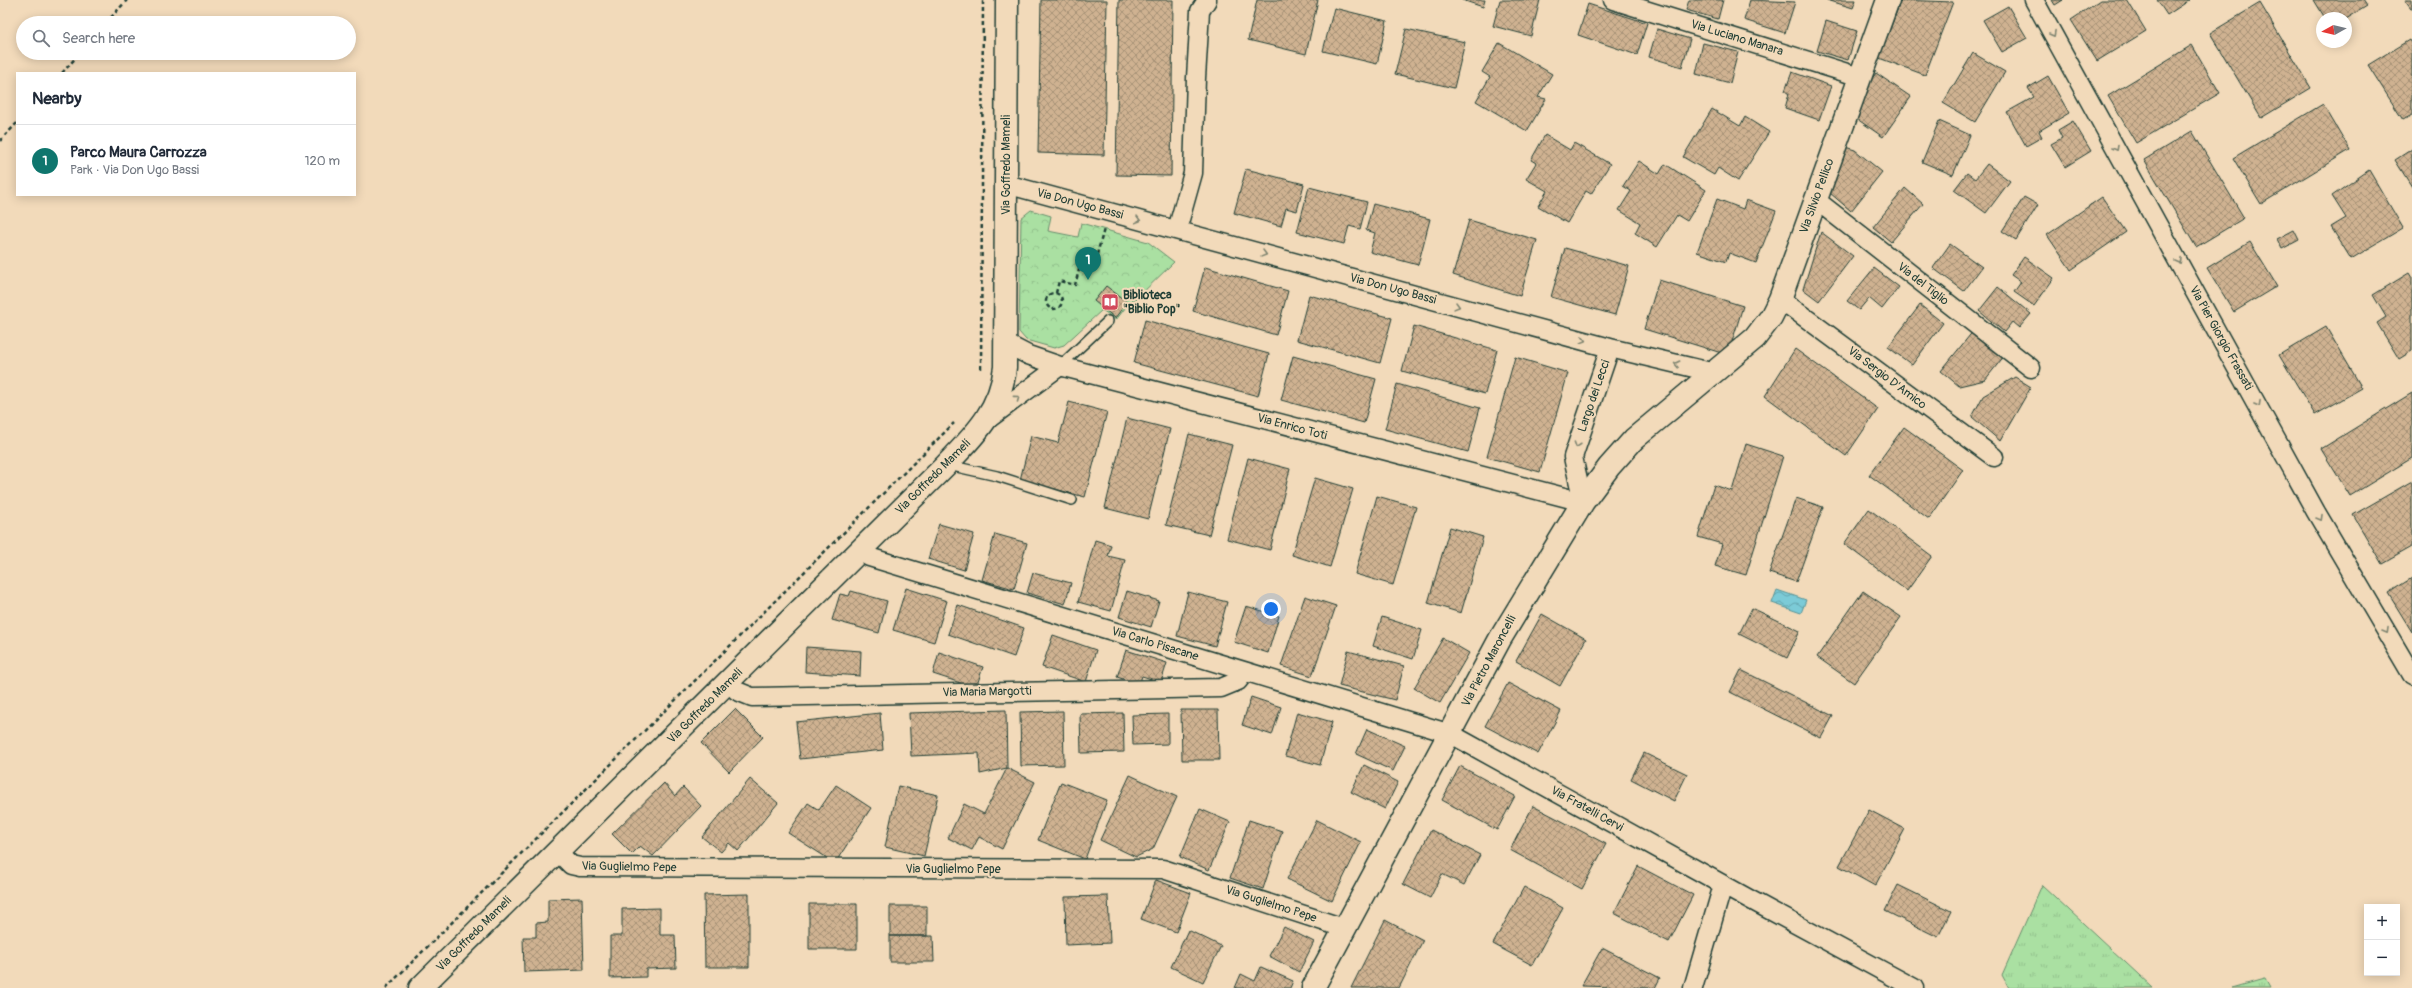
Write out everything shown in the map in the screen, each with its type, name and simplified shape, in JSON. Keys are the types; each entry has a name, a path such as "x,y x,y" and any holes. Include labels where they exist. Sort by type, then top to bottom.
{"street":[{"name":"Via Goffredo Mameli","path":"986,421 1002,390 1005,343 1007,0"},
{"path":"1176,230 1193,173 1200,11 1207,0"},
{"name":"Via Luciano Manara","path":"1613,0 1860,77"},
{"name":"Via Silvio Pellico","path":"1715,372 1755,338 1771,317 1780,298 1888,0"},
{"name":"Via Pier Giorgio Frassati","path":"2034,0 2316,512 2412,675"},
{"name":"Via Don Ugo Bassi","path":"1006,184 1610,348"},
{"name":"Via del Tiglio","path":"1816,200 2031,368"},
{"name":"Via Sergio D'Amico","path":"1780,298 1994,457"},
{"name":"Via Enrico Toti","path":"1005,343 1028,355 1060,366 1583,502"},
{"name":"Largo dei Lecci","path":"1583,502 1573,457 1610,348 1715,372"},
{"name":"Via Goffredo Mameli","path":"420,988 862,550 946,465 986,421 1060,366"},
{"name":"Via Pietro Maroncelli","path":"1313,988 1344,928 1451,734 1500,639 1583,502 1609,467 1634,439 1715,372"},
{"name":"Via Carlo Pisacane","path":"862,550 869,557 1451,734"},
{"name":"Via Maria Margotti","path":"728,682 737,691 752,697 1213,688 1224,687 1235,683 1245,672"},
{"name":"Via Fratelli Cervi","path":"1451,734 1914,988"},
{"name":"Via Guglielmo Pepe","path":"558,852 572,865 580,867 1163,869 1344,928"},
{"path":"1693,988 1723,884"}],"lane":[{"path":"1060,366 1108,321"},
{"path":"946,465 997,476 1072,500"}],"path":[{"path":"112,16 127,0"},
{"path":"981,372 983,0"},
{"path":"63,72 74,60"},
{"path":"0,141 16,123"},
{"path":"1056,293 1059,281 1075,285 1080,266 1093,269 1104,229 1114,214"},
{"path":"1056,293 1061,298 1062,303 1054,309 1047,305 1046,300 1050,294 1056,293"},
{"path":"386,988 960,417"}],"green space":[{"path":"1031,210 1051,216 1048,231 1078,237 1081,223 1148,242 1174,262 1135,300 1132,299 1116,320 1102,310 1064,345 1054,348 1026,340 1019,332 1021,218"},
{"path":"2042,885 2153,988 2009,988 2002,975"},
{"path":"2264,979 2270,988 2232,988"}],"water":[{"path":"1777,590 1806,600 1801,613 1772,603"}],"building":[{"path":"1041,0 1107,0 1104,155 1038,153"},
{"path":"1119,0 1173,0 1171,176 1116,175"},
{"path":"1257,0 1318,0 1306,54 1248,40"},
{"path":"1462,0 1485,0 1483,7"},
{"path":"1500,0 1540,0 1531,36 1493,26"},
{"path":"1689,0 1723,0 1718,19 1686,10"},
{"path":"1750,0 1795,2 1785,33 1744,20"},
{"path":"1827,0 1856,0 1853,8"},
{"path":"1901,0 1953,2 1925,75 1879,58"},
{"path":"2052,0 2063,0 2055,5"},
{"path":"2101,0 2127,0 2146,31 2097,61 2071,20"},
{"path":"2157,0 2190,0 2167,15"},
{"path":"2314,0 2363,0 2367,6 2352,15 2352,12 2321,12"},
{"path":"2405,0 2412,0 2412,8 2411,8"},
{"path":"2260,3 2311,88 2261,118 2210,33"},
{"path":"1588,4 1647,23 1637,55 1578,35"},
{"path":"2008,6 2027,38 2002,52 1983,20"},
{"path":"1334,8 1387,21 1377,64 1323,51"},
{"path":"1826,21 1857,31 1848,60 1817,51"},
{"path":"1406,29 1465,42 1454,88 1395,74"},
{"path":"1657,29 1690,39 1682,67 1649,57"},
{"path":"2409,40 2412,45 2412,115 2403,120 2368,65"},
{"path":"1499,43 1552,74 1538,97 1546,99 1527,131 1476,101 1490,77 1482,72"},
{"path":"1703,43 1738,52 1730,83 1696,74"},
{"path":"2192,45 2220,93 2136,143 2108,96"},
{"path":"1973,53 2005,72 1975,122 1943,103"},
{"path":"1792,72 1831,86 1819,120 1785,108 1789,94 1785,91"},
{"path":"1876,73 1911,97 1883,137 1857,119 1861,94"},
{"path":"2048,76 2069,113 2039,131 2042,137 2026,146 2007,112 2034,97 2028,88"},
{"path":"2323,104 2350,150 2261,204 2233,158"},
{"path":"1712,109 1740,126 1745,117 1769,132 1738,181 1718,168 1714,175 1683,157"},
{"path":"1939,121 1970,135 1953,175 1922,162"},
{"path":"2073,121 2091,151 2065,167 2051,144 2062,138 2058,130"},
{"path":"2192,131 2244,218 2196,247 2144,160"},
{"path":"1545,135 1570,150 1574,143 1610,164 1591,194 1586,191 1567,223 1538,206 1547,191 1526,179 1536,163 1531,160"},
{"path":"1845,147 1855,150 1882,172 1851,211 1830,193"},
{"path":"2412,149 2412,187 2395,160"},
{"path":"1639,161 1659,174 1665,164 1706,190 1687,221 1677,215 1657,247 1635,233 1640,223 1619,210 1631,191 1623,186"},
{"path":"1987,164 2010,181 1986,213 1954,190 1967,173 1975,179"},
{"path":"1246,169 1304,184 1297,211 1286,208 1281,226 1234,213"},
{"path":"2369,170 2403,228 2351,259 2331,227 2346,218 2332,196"},
{"path":"1309,187 1367,202 1360,229 1349,226 1344,244 1297,232"},
{"path":"1905,188 1923,204 1891,242 1873,227"},
{"path":"2024,197 2038,205 2016,240 2002,231"},
{"path":"2102,197 2126,232 2071,270 2047,235"},
{"path":"1717,199 1743,209 1746,200 1776,211 1756,263 1729,253 1726,262 1697,252"},
{"path":"1373,204 1430,219 1418,265 1370,252 1375,233 1366,230"},
{"path":"1469,220 1537,240 1520,296 1453,275"},
{"path":"2294,230 2299,240 2282,249 2277,239"},
{"path":"1821,232 1853,256 1819,301 1803,289"},
{"path":"2250,242 2277,286 2234,312 2207,268"},
{"path":"1950,244 1982,267 1964,291 1933,268"},
{"path":"1565,248 1629,266 1615,315 1551,297"},
{"path":"2024,257 2054,278 2034,306 2014,292 2021,282 2011,275"},
{"path":"1205,267 1288,291 1276,335 1193,311"},
{"path":"1874,268 1899,287 1882,309 1869,298 1859,310 1847,301"},
{"path":"2409,273 2412,278 2412,351 2399,359 2377,323 2386,317 2373,295"},
{"path":"1659,280 1743,306 1728,355 1644,329"},
{"name":"Biblioteca \"Biblio Pop\"","path":"1106,286 1127,302 1115,318 1094,301"},
{"path":"1998,287 2031,314 2019,328 2012,322 2004,332 1979,311"},
{"path":"1309,295 1392,318 1380,363 1297,340"},
{"path":"1920,305 1943,323 1912,365 1888,347"},
{"path":"1145,320 1269,354 1258,396 1134,363"},
{"path":"1414,326 1497,350 1485,394 1402,371"},
{"path":"2326,327 2362,388 2315,415 2279,355"},
{"path":"1974,330 2005,355 1985,380 1959,386 1941,371"},
{"path":"1795,349 1878,409 1846,456 1765,396"},
{"path":"1293,356 1376,379 1364,423 1281,400"},
{"path":"1515,357 1568,373 1540,472 1487,457"},
{"path":"2015,377 2031,387 2000,441 1972,417 1983,396"},
{"path":"1397,384 1480,408 1468,452 1385,429"},
{"path":"2412,393 2412,458 2350,496 2321,449"},
{"path":"1069,402 1107,412 1085,497 1020,480 1031,436 1058,443"},
{"path":"1127,418 1170,429 1148,519 1105,508"},
{"path":"1904,427 1963,470 1929,519 1869,475"},
{"path":"1189,434 1232,445 1209,535 1166,525"},
{"path":"1746,444 1783,456 1746,575 1715,566 1722,544 1698,537 1714,485 1732,491"},
{"path":"1248,458 1290,469 1270,550 1227,539"},
{"path":"1315,478 1353,489 1330,567 1292,555"},
{"path":"2412,481 2412,547 2382,564 2353,515"},
{"path":"1377,496 1416,507 1393,585 1355,574"},
{"path":"1796,498 1823,507 1796,582 1769,573"},
{"path":"1869,509 1932,556 1907,591 1844,544"},
{"path":"939,524 974,534 964,570 928,559"},
{"path":"1450,527 1483,537 1461,613 1428,603"},
{"path":"995,534 1027,543 1014,589 982,580"},
{"path":"1095,540 1111,545 1108,556 1125,560 1111,611 1078,602"},
{"path":"1033,573 1071,583 1065,604 1027,593"},
{"path":"2412,578 2412,632 2388,593"},
{"path":"906,588 947,601 934,642 893,630"},
{"path":"851,591 887,601 879,633 832,620 840,594 849,596"},
{"path":"1127,591 1159,601 1151,627 1119,617"},
{"path":"1863,591 1901,617 1854,683 1817,657"},
{"path":"1188,592 1227,602 1215,646 1177,636"},
{"path":"1305,596 1336,606 1312,676 1281,666"},
{"path":"958,605 1024,628 1014,657 948,634"},
{"path":"1246,606 1279,616 1268,653 1234,642"},
{"path":"1752,608 1800,631 1787,658 1739,634"},
{"path":"1542,614 1586,639 1560,686 1516,661"},
{"path":"1382,617 1422,630 1413,659 1373,646"},
{"path":"1053,635 1096,650 1086,682 1042,667"},
{"path":"1443,638 1469,653 1440,703 1414,688"},
{"path":"806,647 861,651 860,676 805,672"},
{"path":"1126,650 1167,663 1161,682 1142,676 1139,684 1117,677"},
{"path":"1348,651 1404,666 1395,700 1339,686"},
{"path":"939,652 983,667 976,688 933,674"},
{"path":"1741,670 1833,716 1821,738 1730,692"},
{"path":"1508,683 1561,711 1538,754 1485,726"},
{"path":"1251,697 1281,707 1272,735 1242,725"},
{"path":"735,709 763,737 729,772 701,743"},
{"path":"1006,710 1007,768 980,774 979,753 911,756 909,713"},
{"path":"1181,710 1218,710 1219,760 1182,760"},
{"path":"1063,711 1064,765 1021,766 1020,712"},
{"path":"1297,712 1332,722 1320,765 1285,756"},
{"path":"880,713 883,750 800,759 796,722"},
{"path":"1123,713 1124,752 1081,753 1080,714"},
{"path":"1168,714 1168,744 1133,745 1132,715"},
{"path":"1367,729 1405,746 1393,771 1356,754"},
{"path":"1644,753 1687,774 1674,801 1631,779"},
{"path":"1364,765 1398,782 1385,809 1351,792"},
{"path":"1460,766 1515,796 1497,830 1442,800"},
{"path":"1007,768 1035,782 1002,849 979,837 972,850 948,838 964,804 984,814"},
{"path":"1130,775 1177,797 1153,849 1136,857 1100,840"},
{"path":"750,779 778,803 738,851 729,843 721,852 702,837"},
{"path":"1061,782 1107,800 1085,859 1038,840"},
{"path":"664,783 675,796 683,787 701,806 653,856 640,846 632,854 612,834"},
{"path":"836,785 871,808 835,863 788,833 808,803 819,810"},
{"path":"898,786 938,795 924,856 885,847"},
{"path":"1533,806 1606,844 1582,889 1510,850"},
{"path":"1200,809 1230,822 1209,870 1180,857"},
{"path":"1869,810 1905,829 1875,886 1839,866"},
{"path":"1249,820 1282,831 1263,889 1230,878"},
{"path":"1317,820 1361,842 1332,901 1287,879"},
{"path":"1431,830 1480,855 1464,885 1442,874 1430,898 1403,884"},
{"path":"1638,866 1693,895 1669,942 1614,913"},
{"path":"1156,880 1191,893 1176,932 1141,919"},
{"path":"1898,885 1951,911 1938,937 1885,911"},
{"path":"1524,887 1563,908 1532,965 1493,944"},
{"path":"749,894 749,967 705,967 704,895"},
{"path":"1108,896 1110,943 1066,945 1065,897"},
{"path":"582,898 584,970 524,972 523,937 536,937 536,923 548,922 548,899"},
{"path":"809,904 857,904 857,949 809,949"},
{"path":"890,906 927,906 927,936 890,936"},
{"path":"660,908 660,935 675,935 676,968 646,969 646,977 610,978 610,936 622,936 622,909"},
{"path":"1385,920 1423,940 1399,988 1351,988"},
{"path":"1284,927 1314,942 1299,972 1269,956"},
{"path":"1188,930 1221,946 1203,982 1171,967"},
{"path":"890,936 933,936 934,962 890,962"},
{"path":"1602,948 1660,978 1655,988 1581,986"},
{"path":"1261,967 1293,981 1290,988 1235,988 1241,974 1255,981"}],"place":[{"name":"Parco Maura Carrozza","path":"1088,280"},
{"name":"Biblioteca \"Biblio Pop\"","path":"1110,302"}]}
